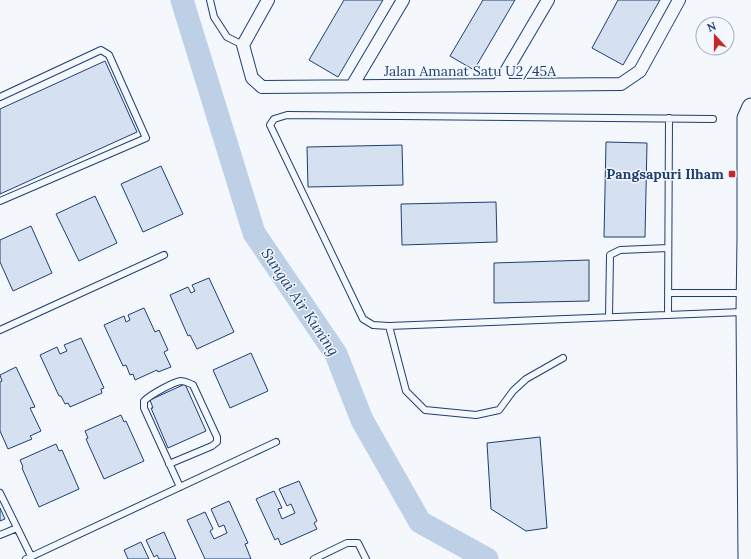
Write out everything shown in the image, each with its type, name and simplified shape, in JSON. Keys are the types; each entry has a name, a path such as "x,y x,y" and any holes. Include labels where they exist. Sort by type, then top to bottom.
{"street":[{"path":"243,45 268,0"},
{"path":"352,86 403,0"},
{"path":"498,85 548,0"},
{"name":"Jalan Amanat Satu U2/45A","path":"243,45 252,78 262,87 621,84 640,71 679,0"},
{"path":"747,559 745,312 749,238 746,118 751,106"}],"lane":[{"path":"210,0 214,17 227,37 243,45"},
{"path":"0,97 101,50 109,55 146,138 0,201"},
{"path":"713,119 287,115 274,119 270,125 363,318 373,325 389,326 745,312"},
{"path":"668,315 669,118"},
{"path":"609,317 610,256 620,250 668,248"},
{"path":"0,330 164,255"},
{"path":"668,293 747,283"},
{"path":"389,326 406,392 425,410 476,415 499,410 513,390 526,379 563,358"},
{"path":"169,464 212,446 217,442 217,437 193,385 187,382 178,381 149,396 144,401 144,408 169,464 180,487"},
{"path":"0,493 17,528 28,558 276,442"},
{"path":"0,535 17,528"},
{"path":"314,559 347,543 358,543 366,559"}],"building":[{"path":"344,0 383,0 338,77 309,60"},
{"path":"483,0 515,0 474,70 450,56"},
{"path":"618,0 660,0 623,65 592,48"},
{"path":"105,61 137,132 0,194 0,109"},
{"path":"606,142 647,143 645,237 604,237"},
{"path":"402,145 403,185 308,187 307,147"},
{"path":"161,166 183,214 143,232 121,184"},
{"path":"95,196 117,243 79,261 56,214"},
{"path":"496,202 497,242 402,245 401,204"},
{"path":"31,226 52,273 13,291 0,262 0,240"},
{"path":"589,260 589,301 494,303 494,263"},
{"path":"209,278 234,332 197,349 190,335 188,336 170,295 188,287 191,293 195,291 192,285"},
{"path":"144,308 155,332 159,330 168,350 164,352 171,367 158,372 157,370 135,380 133,374 130,375 126,365 123,366 104,325 124,316 126,322 130,320 128,315"},
{"path":"81,338 104,388 101,389 102,393 70,407 68,403 65,404 61,396 59,396 40,355 57,347 60,354 67,351 64,345"},
{"path":"251,353 268,391 230,408 213,370"},
{"path":"16,367 35,407 30,408 41,431 30,436 32,439 8,449 0,431 0,382 2,381 0,375"},
{"path":"185,384 206,431 168,448 151,408 153,408 150,400"},
{"path":"121,415 124,422 126,421 144,461 104,479 86,439 88,438 85,431"},
{"path":"540,437 547,528 526,531 491,509 487,443"},
{"path":"56,444 59,451 62,450 79,489 39,507 20,460"},
{"path":"299,481 317,521 314,523 317,529 281,545 278,538 275,540 256,499 274,491 282,508 278,509 282,519 295,513 291,504 287,506 279,489"},
{"path":"229,501 248,543 245,544 251,559 205,559 187,520 205,512 213,529 210,531 214,539 227,533 224,525 219,527 211,509"},
{"path":"0,508 5,519 0,521"},
{"path":"164,532 176,559 159,559 157,555 154,557 146,540"},
{"path":"141,542 149,559 128,559 124,550"}],"waterway":[{"name":"Sungai Air Kuning","path":"182,0 254,233 336,354 362,420 420,522 487,559"}],"place":[{"name":"Pangsapuri Ilham","path":"732,174"}]}
